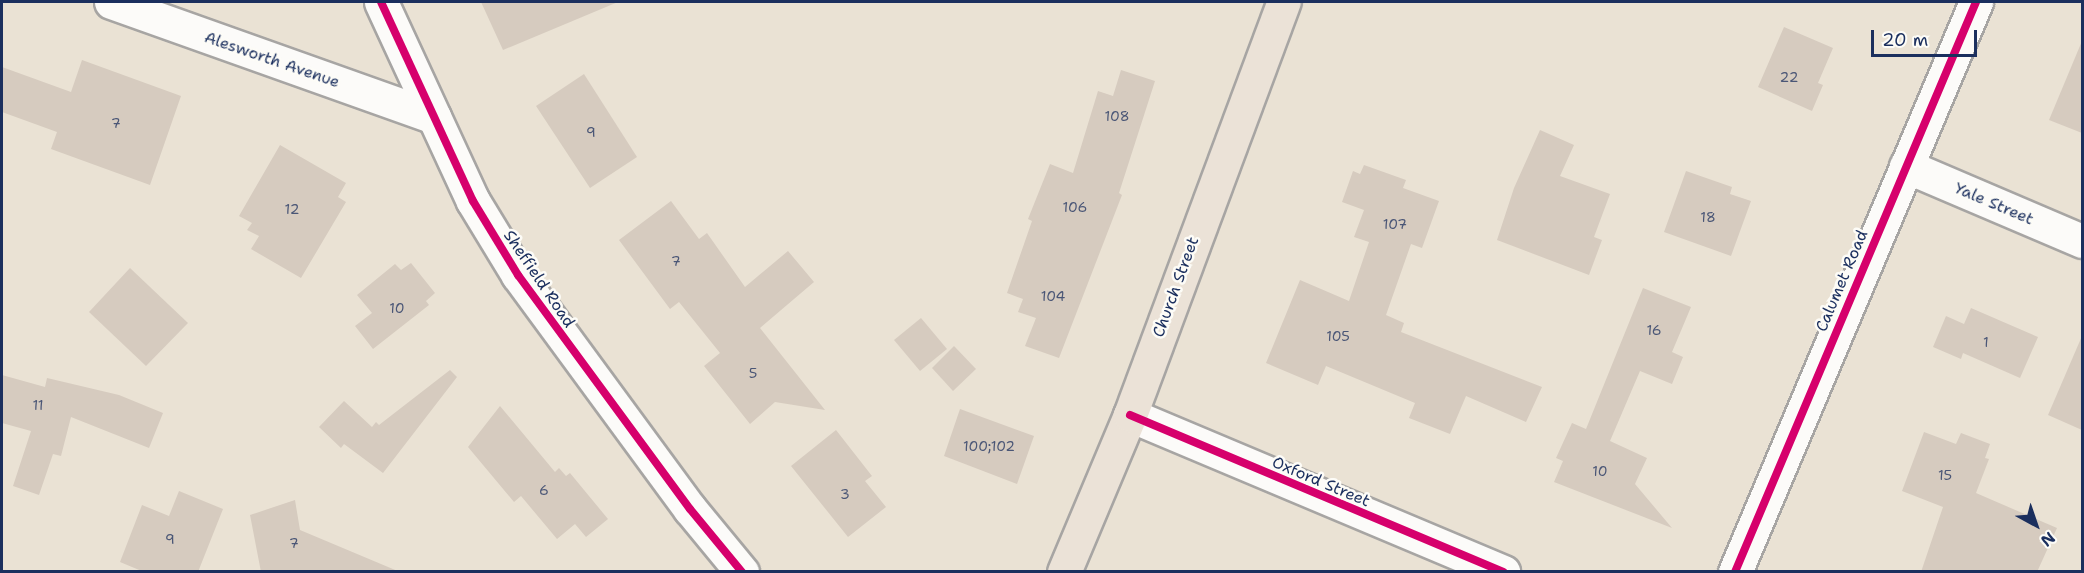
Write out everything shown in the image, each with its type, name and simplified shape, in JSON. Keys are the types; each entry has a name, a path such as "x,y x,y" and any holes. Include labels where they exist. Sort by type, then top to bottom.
{"main road":[{"name":"Church Street","path":"1064,572 1130,416 1284,2"}],"street":[{"name":"Alesworth Avenue","path":"111,2 434,117"},
{"name":"Sheffield Road","path":"381,2 473,201 518,275 690,509 742,572"},
{"name":"Calumet Road","path":"1736,572 1976,2"},
{"name":"Yale Street","path":"1906,166 2082,241"},
{"name":"Oxford Street","path":"1130,416 1503,572"}],"building":[{"path":"481,2 618,2 503,50"},
{"path":"1784,27 1833,48 1818,83 1823,85 1812,111 1758,87"},
{"path":"2082,41 2082,133 2049,120"},
{"path":"82,60 181,96 150,185 51,149 57,132 2,112 2,67 71,92"},
{"path":"1121,70 1155,81 1119,193 1122,195 1059,358 1025,346 1036,318 1018,312 1023,299 1007,293 1032,221 1028,219 1050,164 1073,173 1098,91 1113,96"},
{"path":"584,74 637,157 590,188 536,106"},
{"path":"1540,130 1574,145 1560,176 1610,194 1594,237 1602,240 1589,275 1497,240 1514,188"},
{"path":"280,145 346,183 338,197 346,202 301,278 251,249 259,236 247,230 252,223 239,216"},
{"path":"1364,165 1406,180 1403,188 1439,201 1422,248 1411,244 1386,315 1404,323 1401,332 1542,387 1526,422 1466,396 1450,434 1409,418 1415,403 1326,366 1318,385 1266,363 1300,280 1349,301 1369,242 1354,237 1364,210 1342,202 1353,171 1360,174"},
{"path":"1686,171 1732,187 1730,194 1751,201 1731,256 1664,232"},
{"path":"671,201 699,239 707,233 745,287 788,251 814,282 760,328 825,410 775,402 750,424 704,366 720,353 679,302 670,309 619,240"},
{"path":"411,263 435,293 426,301 429,305 373,349 355,326 372,313 357,295 395,264 401,270"},
{"path":"130,268 188,323 146,366 89,312"},
{"path":"1643,288 1691,307 1672,352 1683,357 1672,384 1640,371 1610,441 1647,458 1635,484 1672,528 1554,482 1563,461 1556,458 1572,423 1586,429"},
{"path":"1971,308 2038,337 2020,378 1963,353 1961,359 1933,347 1946,316 1964,324"},
{"path":"921,318 947,349 920,371 894,340"},
{"path":"2082,336 2082,430 2048,415"},
{"path":"954,346 976,369 953,391 932,368"},
{"path":"450,370 457,377 383,473 344,444 341,448 319,427 344,401 372,427 376,422 379,425"},
{"path":"2,375 45,387 47,378 119,395 163,413 149,448 71,417 61,456 53,454 39,495 13,486 31,431 2,423"},
{"path":"500,406 555,472 559,468 566,476 570,473 608,519 586,537 575,524 557,539 521,496 514,502 468,447"},
{"path":"960,409 1034,436 1017,484 944,456"},
{"path":"836,430 872,476 865,481 886,507 848,537 791,466"},
{"path":"1924,432 1956,444 1961,433 1990,444 1985,458 1989,459 1976,493 2057,528 2037,572 1921,572 1943,507 1902,491"},
{"path":"179,491 223,509 198,572 144,572 120,562 142,505 169,516"},
{"path":"295,500 300,530 400,572 261,572 250,515"}],"cycle path":[{"path":"381,2 473,201 518,275 690,509 742,572"},
{"path":"1735,572 1976,2"},
{"path":"1130,415 1503,572"}]}
